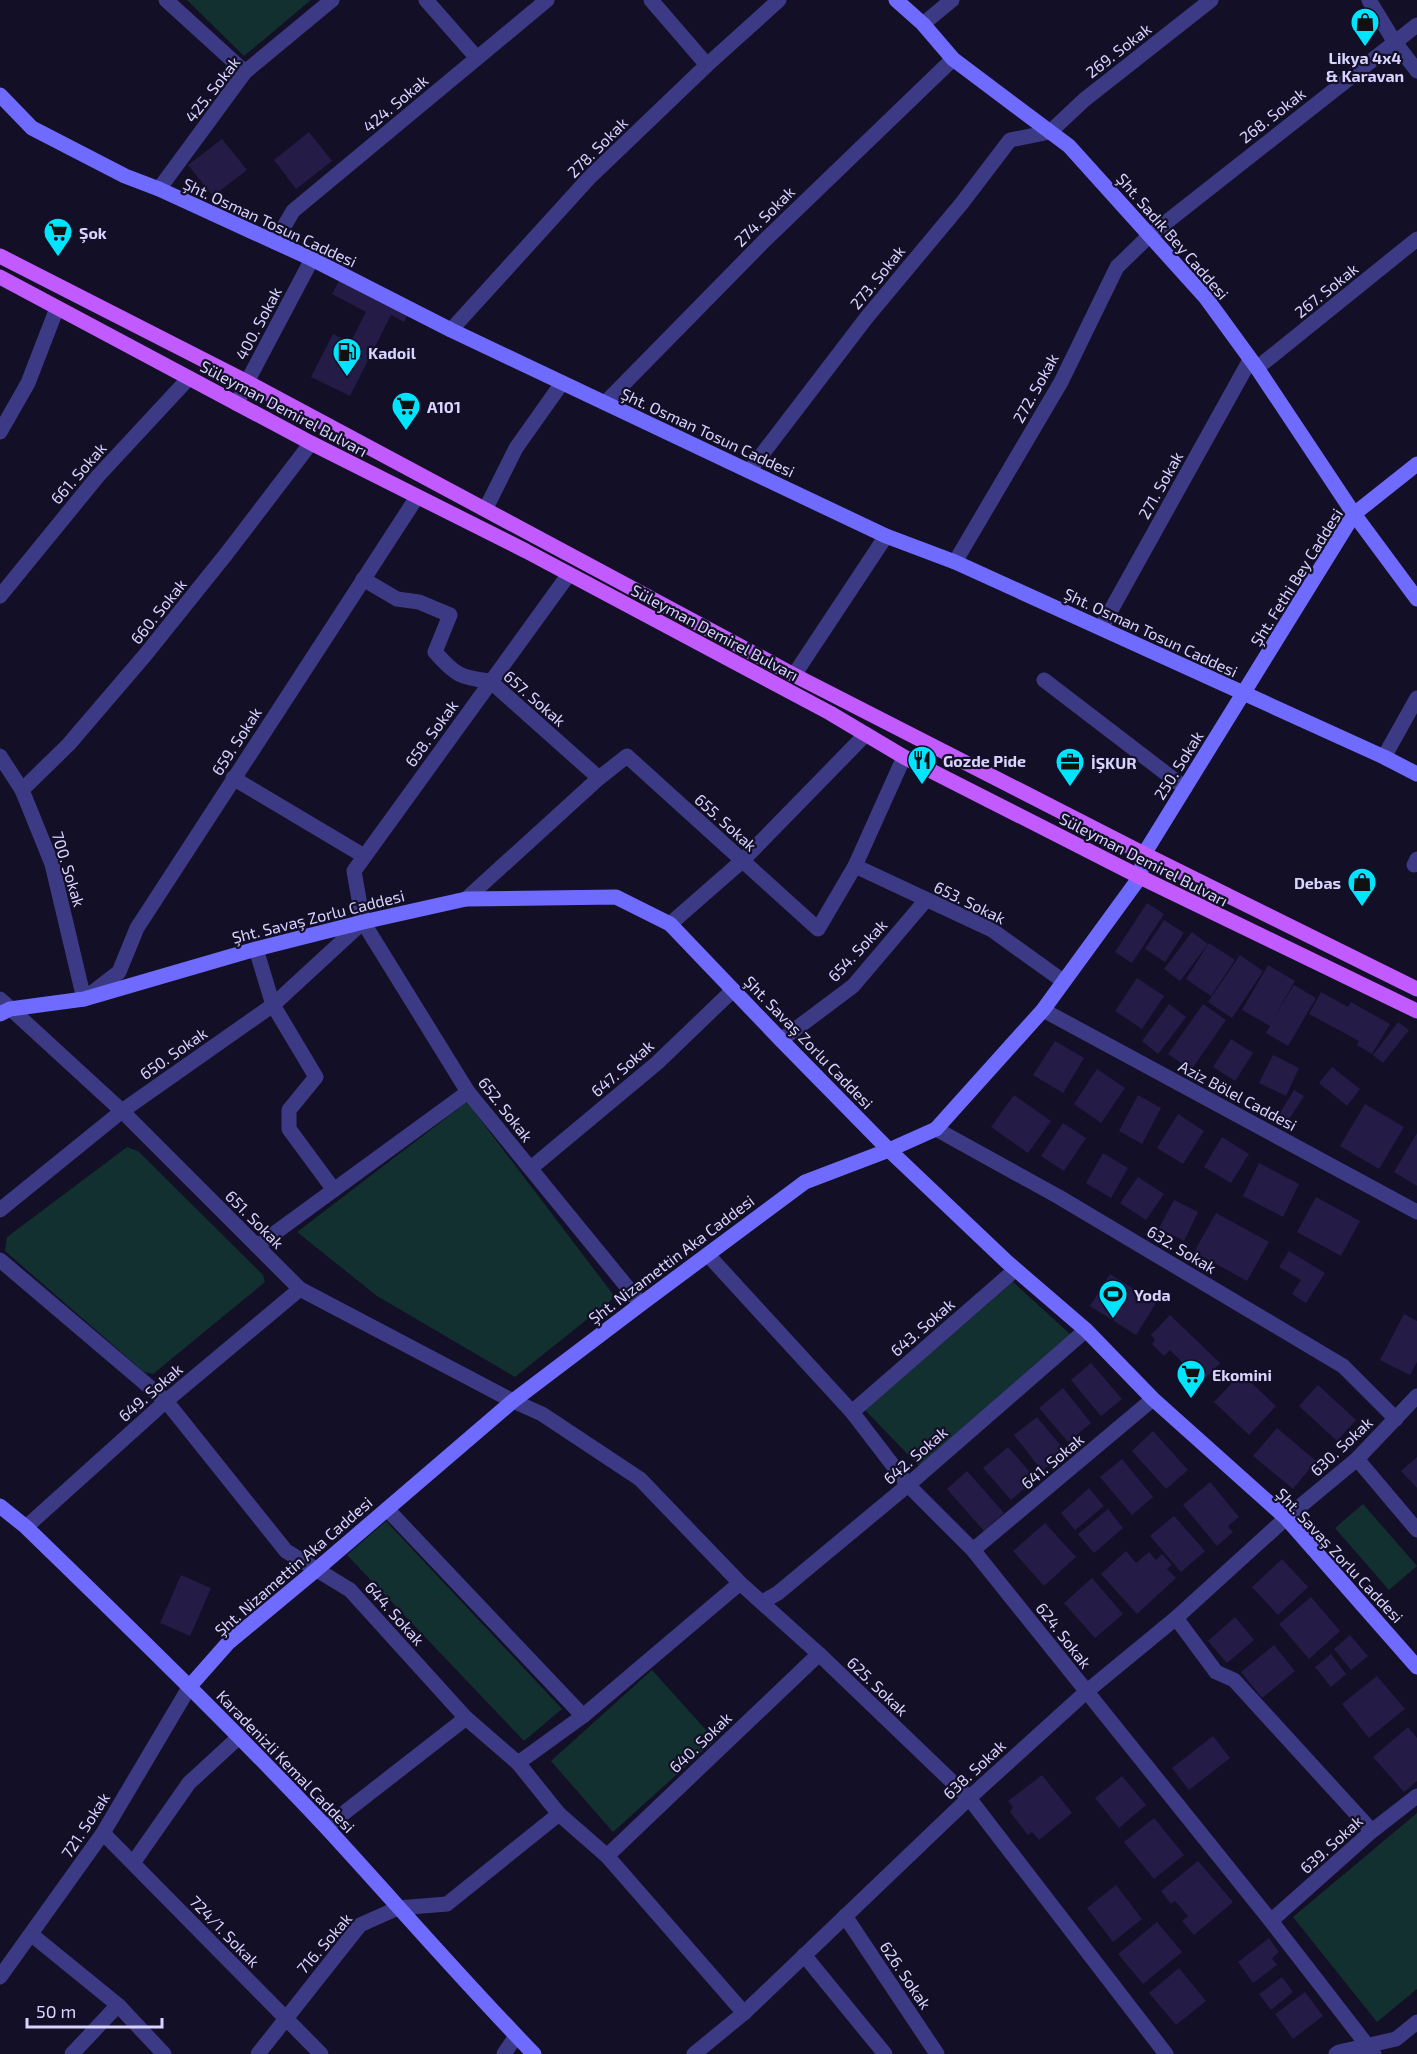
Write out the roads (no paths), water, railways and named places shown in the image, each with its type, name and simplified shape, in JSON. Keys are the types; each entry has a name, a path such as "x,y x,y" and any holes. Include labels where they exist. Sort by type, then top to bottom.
{"main road":[{"name":"Süleyman Demirel Bulvarı","path":"0,256 247,382 795,675 1144,854 1417,989"},
{"name":"Süleyman Demirel Bulvarı","path":"0,277 311,443 569,574 830,713 904,757 1140,877 1417,1011"}],"street":[{"path":"166,0 245,72"},
{"name":"425. Sokak","path":"159,189 245,72 332,0"},
{"path":"426,0 477,58"},
{"name":"424. Sokak","path":"275,242 293,211 547,0"},
{"path":"651,0 707,65"},
{"name":"278. Sokak","path":"451,330 590,177 779,0"},
{"name":"Şht. Sadık Bey Caddesi","path":"896,0 923,24 953,59 1069,146 1206,298 1354,514 1417,599"},
{"path":"923,24 952,0"},
{"name":"269. Sokak","path":"1050,132 1084,100 1211,0"},
{"path":"1369,0 1394,41 1417,71"},
{"name":"268. Sokak","path":"1150,235 1417,25"},
{"name":"274. Sokak","path":"605,403 767,237 953,59"},
{"name":"Şht. Osman Tosun Caddesi","path":"0,95 32,128 125,176 159,189 312,259 451,330 886,536 955,562 1417,774"},
{"name":"273. Sokak","path":"750,470 867,317 962,203 1010,140 1050,132"},
{"name":"272. Sokak","path":"955,562 1060,382 1117,267 1150,235"},
{"name":"267. Sokak","path":"1253,364 1417,239"},
{"name":"400. Sokak","path":"237,404 312,259"},
{"path":"0,432 28,383 57,308"},
{"name":"271. Sokak","path":"1101,628 1253,364"},
{"name":"661. Sokak","path":"0,596 98,476 189,378"},
{"path":"486,508 516,448 562,383"},
{"name":"660. Sokak","path":"22,790 69,744 147,654 311,443"},
{"name":"Şht. Fethi Bey Caddesi","path":"1244,695 1354,514 1417,464"},
{"name":"659. Sokak","path":"84,999 119,972 136,928 417,497"},
{"path":"795,675 886,536"},
{"name":"658. Sokak","path":"363,922 354,871 569,574"},
{"name":"657. Sokak","path":"363,579 397,599 419,602 450,615 435,652 447,666 466,679 490,681 599,778"},
{"path":"1044,680 1185,788"},
{"name":"250. Sokak","path":"1144,854 1244,695"},
{"path":"1384,757 1417,698"},
{"path":"670,924 742,861 866,734"},
{"name":"700. Sokak","path":"0,756 22,790 52,864 84,999"},
{"name":"655. Sokak","path":"466,899 599,778 627,756 818,929 855,866 904,757"},
{"path":"233,778 364,856"},
{"name":"Şht. Nizamettin Aka Caddesi","path":"190,1686 228,1643 513,1401 641,1304 806,1182 936,1130 1043,1010 1140,877 1144,854"},
{"name":"653. Sokak","path":"855,866 992,930 1064,981"},
{"name":"Şht. Savaş Zorlu Caddesi","path":"3,1007 84,999 256,949 466,899 616,897 670,924 889,1150 1015,1269 1086,1330 1153,1399 1286,1518 1417,1667"},
{"name":"654. Sokak","path":"781,1040 853,986 926,900"},
{"name":"650. Sokak","path":"0,1210 122,1111 273,1005 363,922"},
{"name":"652. Sokak","path":"363,922 468,1092 641,1304"},
{"path":"256,949 273,1005 316,1077 288,1110 289,1129 334,1190"},
{"name":"647. Sokak","path":"531,1168 657,1063 733,990"},
{"name":"651. Sokak","path":"3,1007 122,1111 300,1289 513,1401"},
{"name":"Aziz Bölel Caddesi","path":"1043,1010 1417,1212"},
{"path":"257,1246 468,1092"},
{"name":"632. Sokak","path":"936,1130 1059,1197 1343,1366 1396,1419"},
{"name":"624. Sokak","path":"708,1255 852,1412 908,1485 973,1550 1271,1921 1370,2049"},
{"name":"644. Sokak","path":"0,1260 166,1401 286,1551 350,1590 466,1718 518,1763 559,1814 607,1856 744,2013"},
{"name":"643. Sokak","path":"852,1412 1015,1269"},
{"name":"649. Sokak","path":"26,1527 166,1401 300,1289"},
{"name":"642. Sokak","path":"762,1602 778,1593 908,1485 1086,1330"},
{"name":"630. Sokak","path":"1286,1518 1357,1459 1417,1396"},
{"name":"641. Sokak","path":"973,1550 1153,1399"},
{"name":"625. Sokak","path":"513,1401 542,1414 640,1479 740,1583 819,1654 969,1798 1166,2054"},
{"path":"1357,1459 1417,1530"},
{"name":"Karadenizli Kemal Caddesi","path":"0,1506 26,1527 190,1686 326,1827 534,2054"},
{"path":"387,1509 583,1716"},
{"name":"638. Sokak","path":"694,2054 744,2013 969,1798 1086,1692 1176,1618 1286,1518"},
{"path":"518,1763 583,1716 740,1583"},
{"path":"1176,1618 1216,1672 1234,1680 1372,1831"},
{"name":"640. Sokak","path":"607,1856 819,1654"},
{"name":"721. Sokak","path":"0,1977 103,1833 190,1686"},
{"path":"326,1827 466,1718"},
{"path":"134,1863 189,1783 239,1737"},
{"name":"639. Sokak","path":"1271,1921 1372,1831 1417,1796"},
{"name":"716. Sokak","path":"258,2054 360,1925 398,1908 447,1904 559,1814"},
{"name":"724/1. Sokak","path":"103,1833 321,2054"},
{"name":"626. Sokak","path":"845,1916 937,2054"},
{"path":"32,1935 118,2005 164,2054"},
{"path":"804,1955 885,2054"},
{"path":"72,2054 118,2005"},
{"path":"1336,2054 1370,2049 1396,2039 1417,2022"},
{"path":"504,2054 516,2036"}],"place":[{"name":"Likya 4x4 & Karavan","path":"1365,48"},
{"name":"Şok","path":"58,258"},
{"name":"Kadoil","path":"347,378"},
{"name":"A101","path":"406,432"},
{"name":"Gozde Pide","path":"922,786"},
{"name":"İŞKUR","path":"1070,788"},
{"name":"Debas","path":"1362,908"},
{"name":"Yoda","path":"1113,1320"},
{"name":"Ekomini","path":"1191,1400"}]}
